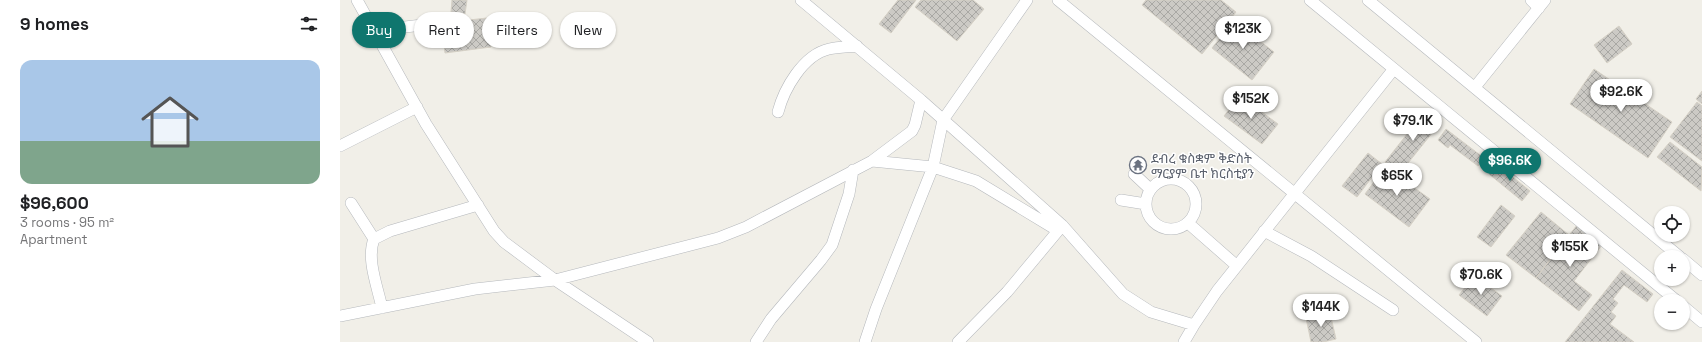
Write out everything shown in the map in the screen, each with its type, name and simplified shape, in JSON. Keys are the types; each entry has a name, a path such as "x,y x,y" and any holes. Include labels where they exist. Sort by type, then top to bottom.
{"street":[{"path":"357,0 364,12"},
{"path":"801,0 943,120 1059,228 1124,294 1151,312 1194,325"},
{"path":"865,342 876,309 933,167 943,120 1027,0"},
{"path":"1058,0 1476,342"},
{"path":"1310,0 1393,70 1515,167 1669,294"},
{"path":"1368,0 1672,250"},
{"path":"1475,87 1538,3"},
{"path":"778,112 781,101 800,69 809,60 829,49 857,46"},
{"path":"384,48 417,107 494,231 504,242 555,280 648,342"},
{"path":"1189,340 1194,325 1217,291 1393,70"},
{"path":"340,316 475,289 555,280 718,238 746,227 872,160 912,131 916,125 921,100"},
{"path":"340,146 417,107"},
{"path":"872,160 933,167 976,181 1059,228"},
{"path":"756,342 771,319 822,260 832,244 848,194 853,170"},
{"path":"1134,174 1150,189"},
{"path":"1172,178 1178,179 1188,185 1195,195 1196,208 1192,219 1177,229 1159,226 1150,218 1146,204 1150,189 1160,181 1172,178"},
{"path":"1121,200 1146,204"},
{"path":"352,203 374,239 371,252 372,261 382,308"},
{"path":"374,239 390,231 478,205"},
{"path":"1188,223 1237,266"},
{"path":"958,342 1007,292 1059,228"},
{"path":"1264,231 1312,256 1393,310"},
{"path":"1690,266 1702,275"},
{"path":"1690,312 1702,322"}],"building":[{"path":"452,0 467,0 465,12 451,12"},
{"path":"898,0 916,0 891,33 879,24"},
{"path":"921,0 973,0 984,9 957,41 915,7"},
{"path":"1146,0 1221,0 1236,12 1202,54 1142,5"},
{"path":"474,19 482,19 482,48 483,48 445,53 444,48 474,48"},
{"path":"1234,21 1274,52 1252,80 1212,48"},
{"path":"1619,26 1632,44 1607,63 1594,45"},
{"path":"1594,69 1672,122 1648,158 1570,104"},
{"path":"1702,91 1702,104 1696,99"},
{"path":"1240,96 1278,124 1262,144 1224,116"},
{"path":"1697,102 1702,106 1702,161 1670,137"},
{"path":"1426,110 1441,122 1400,173 1385,162"},
{"path":"1446,129 1484,158 1478,166 1450,145 1448,148 1438,140"},
{"path":"1670,142 1702,167 1701,191 1657,157"},
{"path":"1368,153 1382,164 1357,197 1342,186"},
{"path":"1497,164 1530,191 1522,201 1489,174"},
{"path":"1385,167 1430,199 1409,227 1365,194"},
{"path":"1501,205 1515,216 1491,247 1477,237"},
{"path":"1541,212 1569,235 1536,278 1506,255"},
{"path":"1577,225 1602,245 1574,281 1592,295 1579,311 1536,278"},
{"path":"1622,270 1653,294 1647,302 1624,285 1613,299 1618,303 1611,312 1616,316 1610,324 1634,342 1565,342"},
{"path":"1474,276 1502,296 1487,316 1459,295"},
{"path":"1330,313 1336,339 1323,342 1311,342 1306,318"}],"place":[{"name":"ደብረ ቁስቋም ቅድስት ማርያም ቤተ ክርስቲያን","path":"1138,165"}]}
